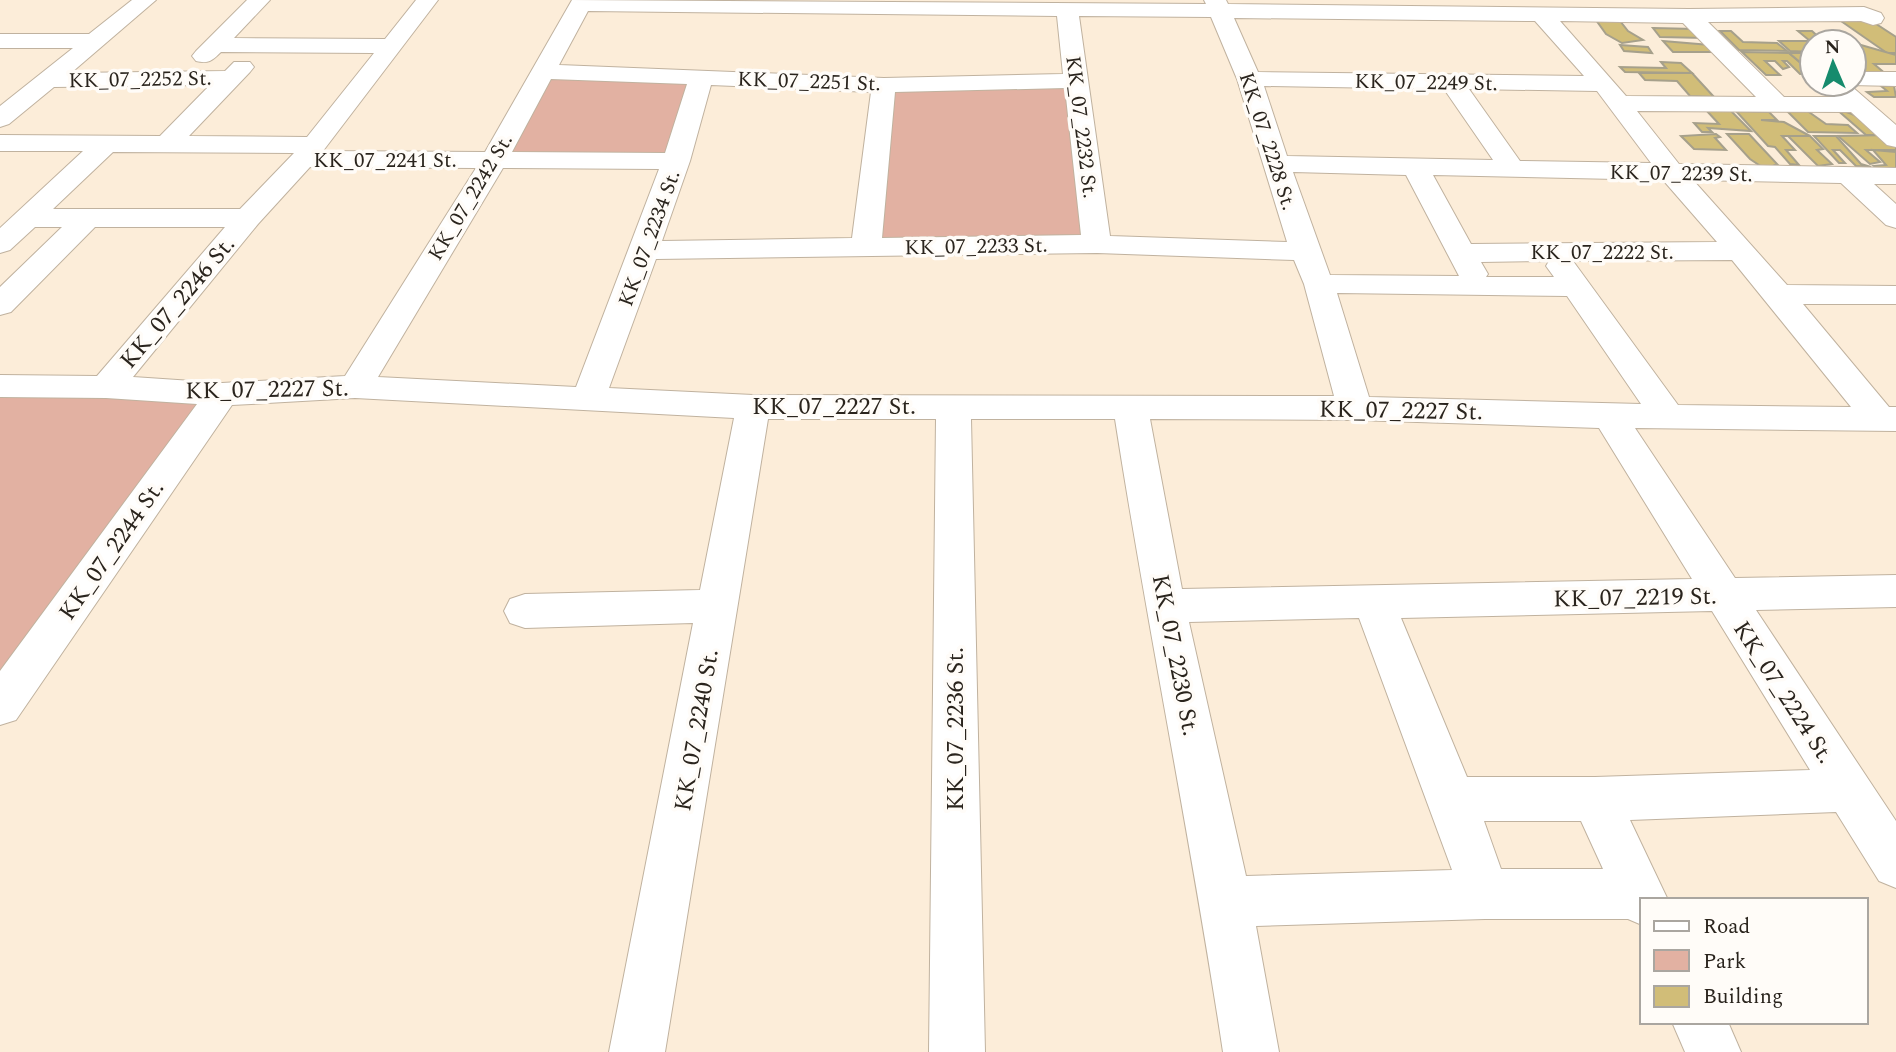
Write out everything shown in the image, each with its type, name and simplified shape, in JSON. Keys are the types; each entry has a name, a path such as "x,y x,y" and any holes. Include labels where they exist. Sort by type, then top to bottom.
{"street":[{"name":"KK_07_2252 St.","path":"0,119 145,0"},
{"path":"179,79 217,45 259,0"},
{"name":"KK_07_2246 St.","path":"106,387 248,218 308,152 388,46 427,0"},
{"path":"582,2 1067,10 1218,6 1542,15 1864,14 1881,23 1849,0"},
{"name":"KK_07_2242 St.","path":"355,387 494,160 582,2"},
{"name":"KK_07_2228 St.","path":"1218,6 1249,79 1305,252 1319,284 1355,408"},
{"name":"KK_07_2232 St.","path":"1067,10 1097,244"},
{"path":"1542,15 1611,94 1672,173 1888,419"},
{"path":"1689,16 1778,104"},
{"name":"KK_07_2252 St.","path":"0,41 96,41"},
{"path":"217,45 388,46"},
{"path":"168,143 262,45"},
{"name":"KK_07_2251 St.","path":"542,71 884,85 1077,81"},
{"name":"KK_07_2234 St.","path":"589,397 646,250 677,161 701,77"},
{"name":"KK_07_2252 St.","path":"48,80 232,78"},
{"path":"1751,78 1788,78"},
{"name":"KK_07_2249 St.","path":"1249,79 1451,83 1611,94"},
{"path":"1868,79 1896,79"},
{"path":"1451,83 1513,170"},
{"path":"866,248 884,85"},
{"path":"1611,94 1859,106"},
{"path":"1850,98 1896,139"},
{"name":"KK_07_2241 St.","path":"0,142 168,143 494,160 677,161"},
{"path":"0,244 107,144"},
{"name":"KK_07_2239 St.","path":"1276,164 1896,176"},
{"path":"1415,167 1464,253 1479,286"},
{"path":"1849,176 1896,219"},
{"name":"KK_07_2246 St.","path":"27,218 248,218"},
{"path":"0,304 85,220"},
{"name":"KK_07_2233 St.","path":"646,250 1097,244 1305,252"},
{"name":"KK_07_2222 St.","path":"1464,253 1740,251"},
{"path":"1553,253 1574,287 1668,417"},
{"path":"0,271 34,271"},
{"path":"1319,284 1574,287"},
{"path":"1778,294 1896,295"},
{"name":"KK_07_2227 St.","path":"0,386 106,387 222,394 355,387 753,407 1355,408 1609,416 1888,419"},
{"name":"KK_07_2244 St.","path":"0,706 222,394"},
{"name":"KK_07_2236 St.","path":"953,406 957,1052"},
{"name":"KK_07_2240 St.","path":"637,1052 753,407"},
{"name":"KK_07_2230 St.","path":"1131,408 1165,606 1226,902 1251,1052"},
{"name":"KK_07_2224 St.","path":"1609,416 1721,595 1896,864"},
{"name":"KK_07_2219 St.","path":"1165,606 1896,591"},
{"path":"1374,603 1452,799 1485,894"},
{"path":"525,611 718,606"},
{"name":"KK_07_2224 St.","path":"1452,799 1595,799 1847,790"},
{"path":"1226,902 1485,894 1642,897 1595,799"},
{"path":"1700,1024 1713,1052"}],"green space":[{"path":"542,71 701,77 677,161 494,160"},
{"path":"1077,81 1097,244 866,248 884,85"},
{"path":"0,386 222,394 0,720"}],"building":[{"path":"1867,18 1896,37 1896,53 1887,53 1868,40 1868,28 1851,28 1838,19"},
{"path":"1596,20 1620,21 1628,31 1643,40 1622,43 1606,34"},
{"path":"1653,28 1695,29 1704,38 1660,37"},
{"path":"1720,31 1731,31 1743,42 1777,43 1787,51 1739,50"},
{"path":"1663,41 1710,45 1718,52 1673,52"},
{"path":"1779,41 1798,41 1798,51 1790,51"},
{"path":"1620,45 1648,47 1652,53 1624,51"},
{"path":"1868,47 1896,55 1896,64 1874,64 1887,75 1868,75"},
{"path":"1742,52 1789,53 1798,61 1798,72 1787,61 1783,61 1789,67 1783,69 1775,61 1765,61 1780,75 1766,75"},
{"path":"1789,53 1798,53 1798,60"},
{"path":"1661,62 1681,63 1692,73 1625,72 1620,67 1666,68"},
{"path":"1639,73 1692,73 1714,97 1690,96 1677,81 1645,80"},
{"path":"1881,86 1894,86 1896,97 1874,97 1868,93 1868,92 1887,91"},
{"path":"1835,108 1852,114 1891,135 1866,135"},
{"path":"1706,110 1731,111 1751,131 1708,128 1712,132 1702,132 1694,123 1719,124"},
{"path":"1786,110 1806,110 1826,124 1848,125 1857,133 1808,132"},
{"path":"1736,111 1769,112 1777,120 1761,120 1784,122 1810,136 1782,136 1795,150 1786,150 1799,165 1790,164 1775,147 1768,146"},
{"path":"1716,134 1720,137 1715,138 1726,150 1694,149 1681,136"},
{"path":"1727,134 1749,134 1778,165 1775,165 1777,168 1762,167 1750,159"},
{"path":"1891,135 1896,139 1896,150 1866,150 1880,162 1870,164 1838,136"},
{"path":"1788,136 1810,136 1823,149 1817,150 1832,164 1818,166"},
{"path":"1814,136 1836,136 1861,164 1871,167 1856,166 1840,150 1833,150 1845,163 1839,163"},
{"path":"1873,150 1896,152 1896,169 1880,170 1874,166 1886,165"}]}
